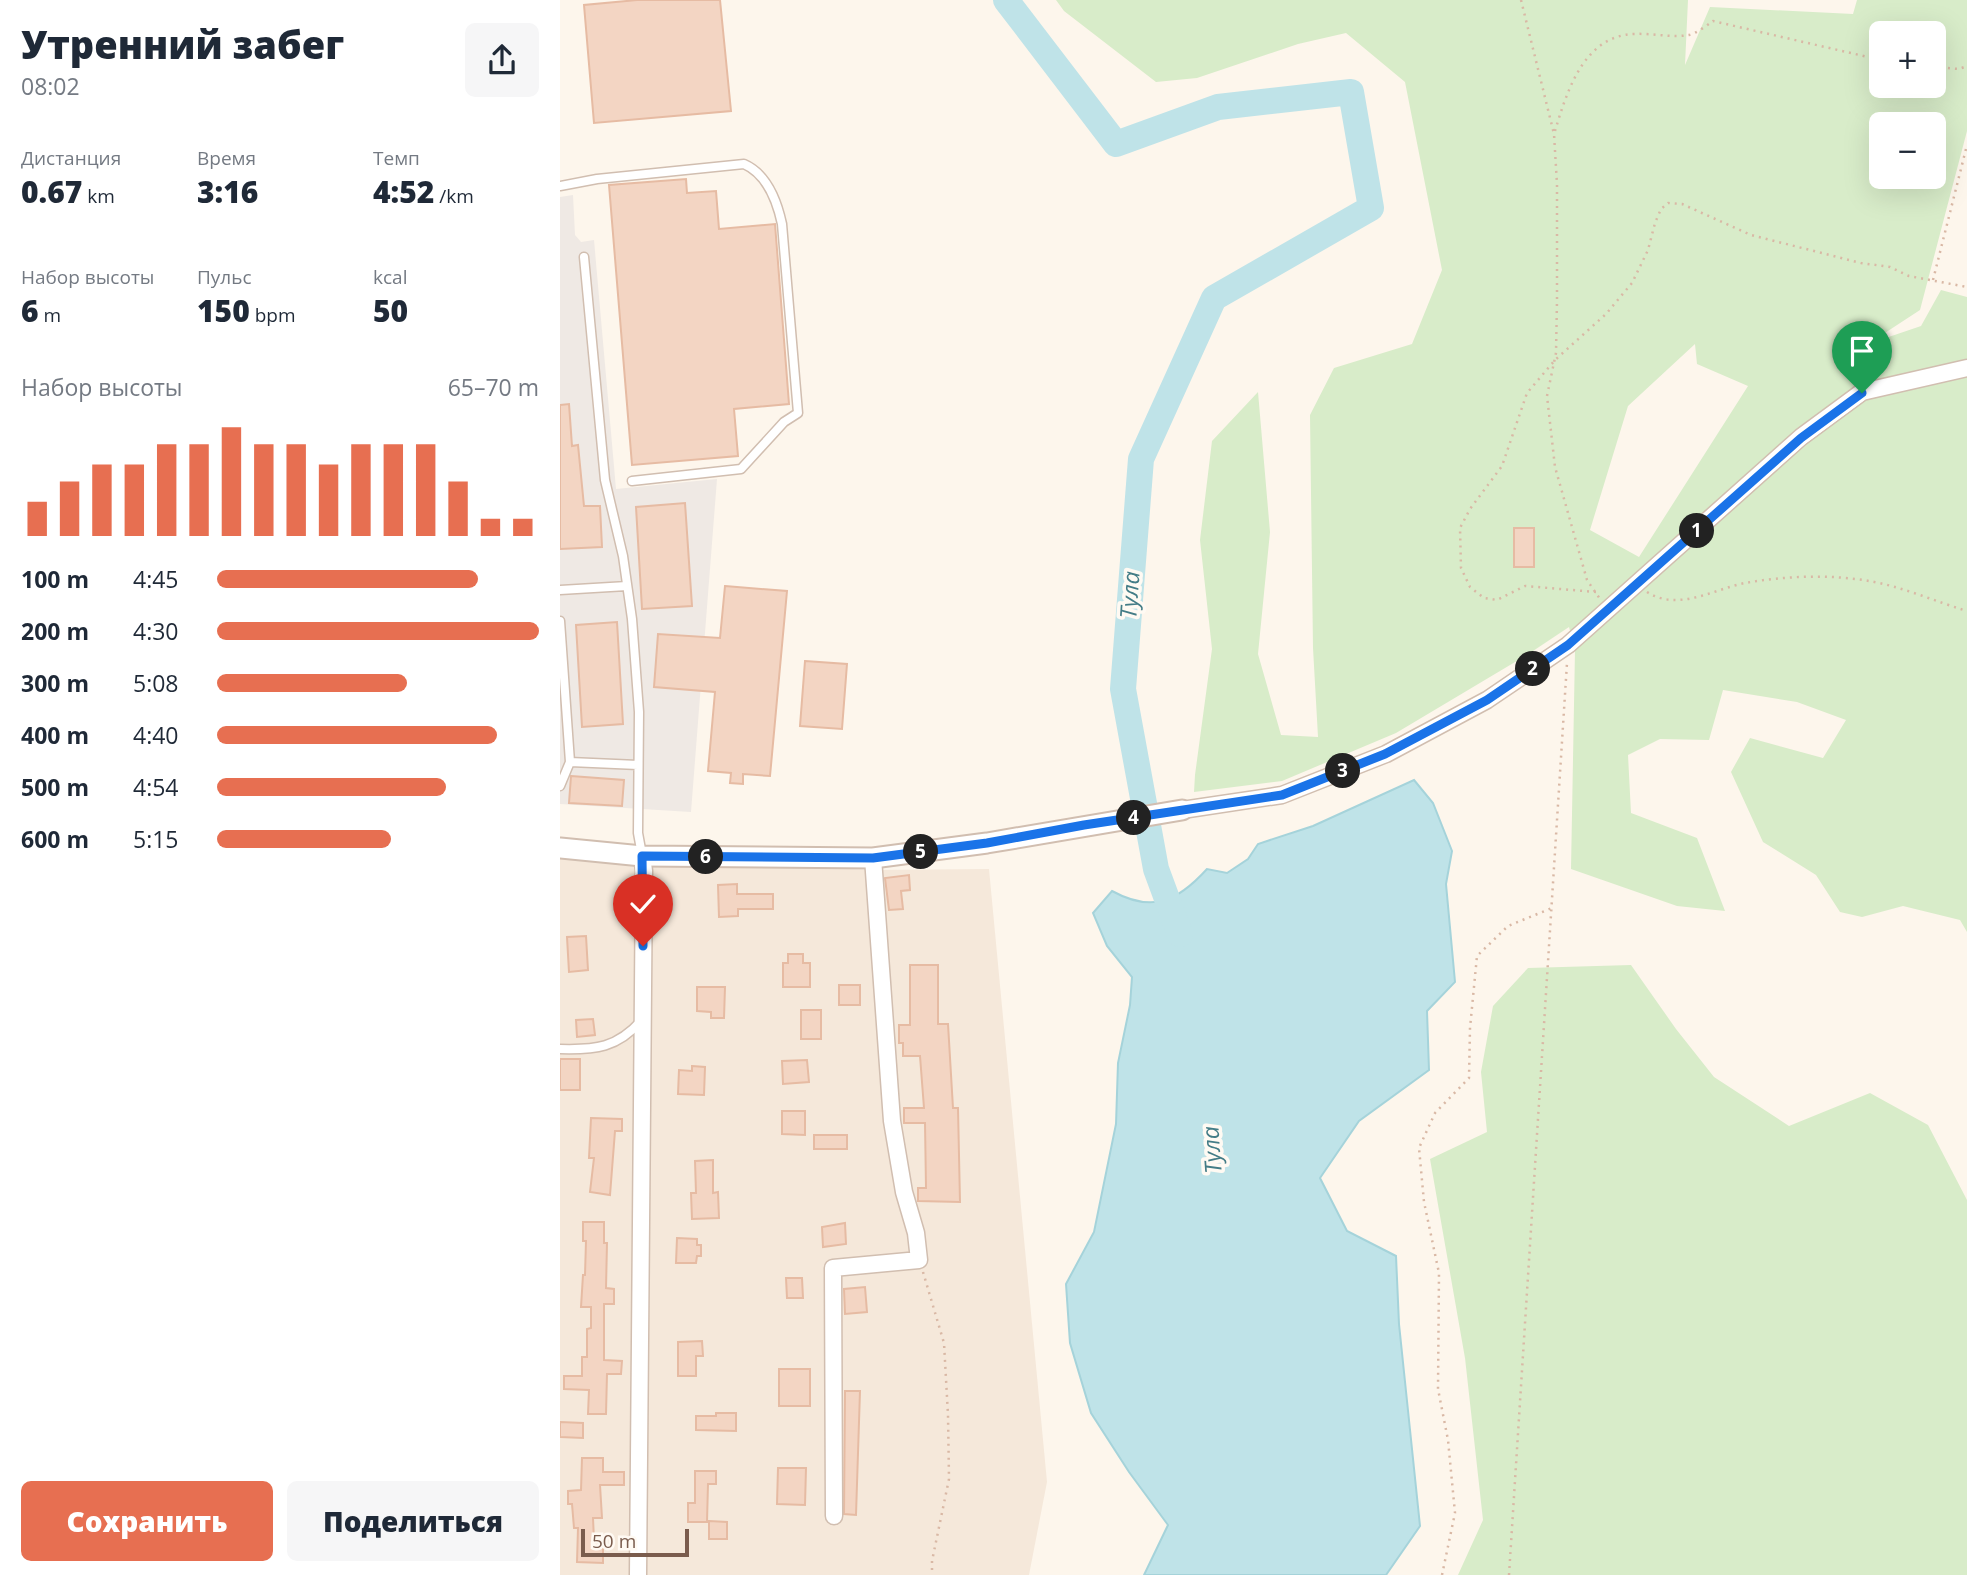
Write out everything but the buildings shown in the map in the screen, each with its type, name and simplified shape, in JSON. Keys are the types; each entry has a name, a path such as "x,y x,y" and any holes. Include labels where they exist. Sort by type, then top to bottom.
{"street":[{"path":"560,848 642,856 873,858 987,843 1084,825 1282,795 1385,754 1487,700 1568,645 1801,438 1862,393 1967,368"},
{"path":"638,1575 642,856"},
{"path":"834,1516 833,1268 919,1260 916,1233 904,1192 892,1121 873,858"}],"lane":[{"path":"560,186 597,179 744,164 759,173 777,204 782,224 798,413 784,422 741,469 632,481"},
{"path":"584,257 605,480 620,542 632,619 639,712 638,833 642,856"},
{"path":"560,590 627,586"},
{"path":"560,621 569,762 560,786"},
{"path":"569,762 638,765"},
{"path":"560,1049 586,1050 608,1046 633,1031 643,1020"}],"path":[{"path":"1521,0 1553,134 1557,184 1555,360 1547,396 1555,467 1587,580 1607,610"},
{"path":"1553,134 1575,74 1592,54 1611,38 1631,34 1690,35 1713,22 1869,57"},
{"path":"1946,68 1959,69 1967,66"},
{"path":"1933,280 1967,145"},
{"path":"1596,593 1525,586 1497,600 1484,598 1470,587 1461,568 1460,528 1470,509 1502,466 1527,393 1555,360 1606,314 1632,283 1648,250 1661,209 1668,202 1682,204 1751,235 1861,263 1889,267 1909,276 1967,287"},
{"path":"1637,585 1656,598 1695,599 1758,582 1810,577 1870,581 1967,611"},
{"path":"1509,1575 1568,645"},
{"path":"1442,1575 1455,1513 1448,1440 1438,1389 1439,1273 1424,1202 1419,1148 1434,1113 1469,1078 1470,1028 1477,956 1508,926 1552,908"},
{"path":"919,1260 944,1343 948,1415 949,1479 932,1561 932,1575"}],"shaded area":[{"path":"573,195 575,235 581,242 594,240 616,489 717,479 691,812 560,804 560,197"},
{"path":"560,855 874,870 989,869 1047,1482 1029,1575 560,1575"}],"green space":[{"path":"1056,0 1688,0 1685,65 1710,7 1853,14 1857,0 1967,0 1967,131 1920,310 1868,344 1921,326 1941,290 1967,297 1967,932 1960,920 1903,906 1862,917 1840,912 1816,875 1763,842 1731,772 1750,738 1823,758 1846,720 1797,702 1723,690 1709,740 1660,739 1628,755 1631,813 1697,838 1725,911 1677,906 1571,869 1575,650 1569,627 1396,733 1282,781 1194,792 1212,649 1200,540 1212,441 1258,392 1270,532 1258,654 1281,735 1318,737 1313,648 1310,415 1334,368 1412,344 1442,270 1405,82 1346,33 1298,44 1197,78 1156,82 1064,11","holes":["1695,344 1697,364 1748,386 1639,557 1590,530 1628,406"]},
{"path":"1631,965 1714,1077 1789,1126 1870,1093 1928,1125 1967,1200 1967,1575 1458,1575 1483,1520 1465,1358 1430,1159 1487,1132 1481,1072 1493,1006 1528,968"}],"water":[{"path":"1414,780 1433,803 1452,851 1446,884 1455,982 1427,1011 1429,1070 1359,1121 1320,1178 1347,1231 1396,1256 1399,1324 1420,1526 1386,1575 1144,1575 1168,1525 1129,1472 1091,1413 1070,1343 1066,1284 1094,1232 1116,1124 1118,1063 1130,1005 1132,977 1107,946 1093,913 1112,891 1140,901 1163,901 1185,889 1207,869 1227,873 1248,859 1258,844 1313,826"}],"waterway":[{"name":"Тула","path":"1006,0 1116,144 1218,107 1351,92 1371,208 1214,298 1141,459 1123,689 1156,869 1180,934"}],"route":[{"path":"643,946 642,856 873,858 987,843 1084,825 1282,795 1385,754 1487,700 1568,645 1801,438 1862,393"}]}
